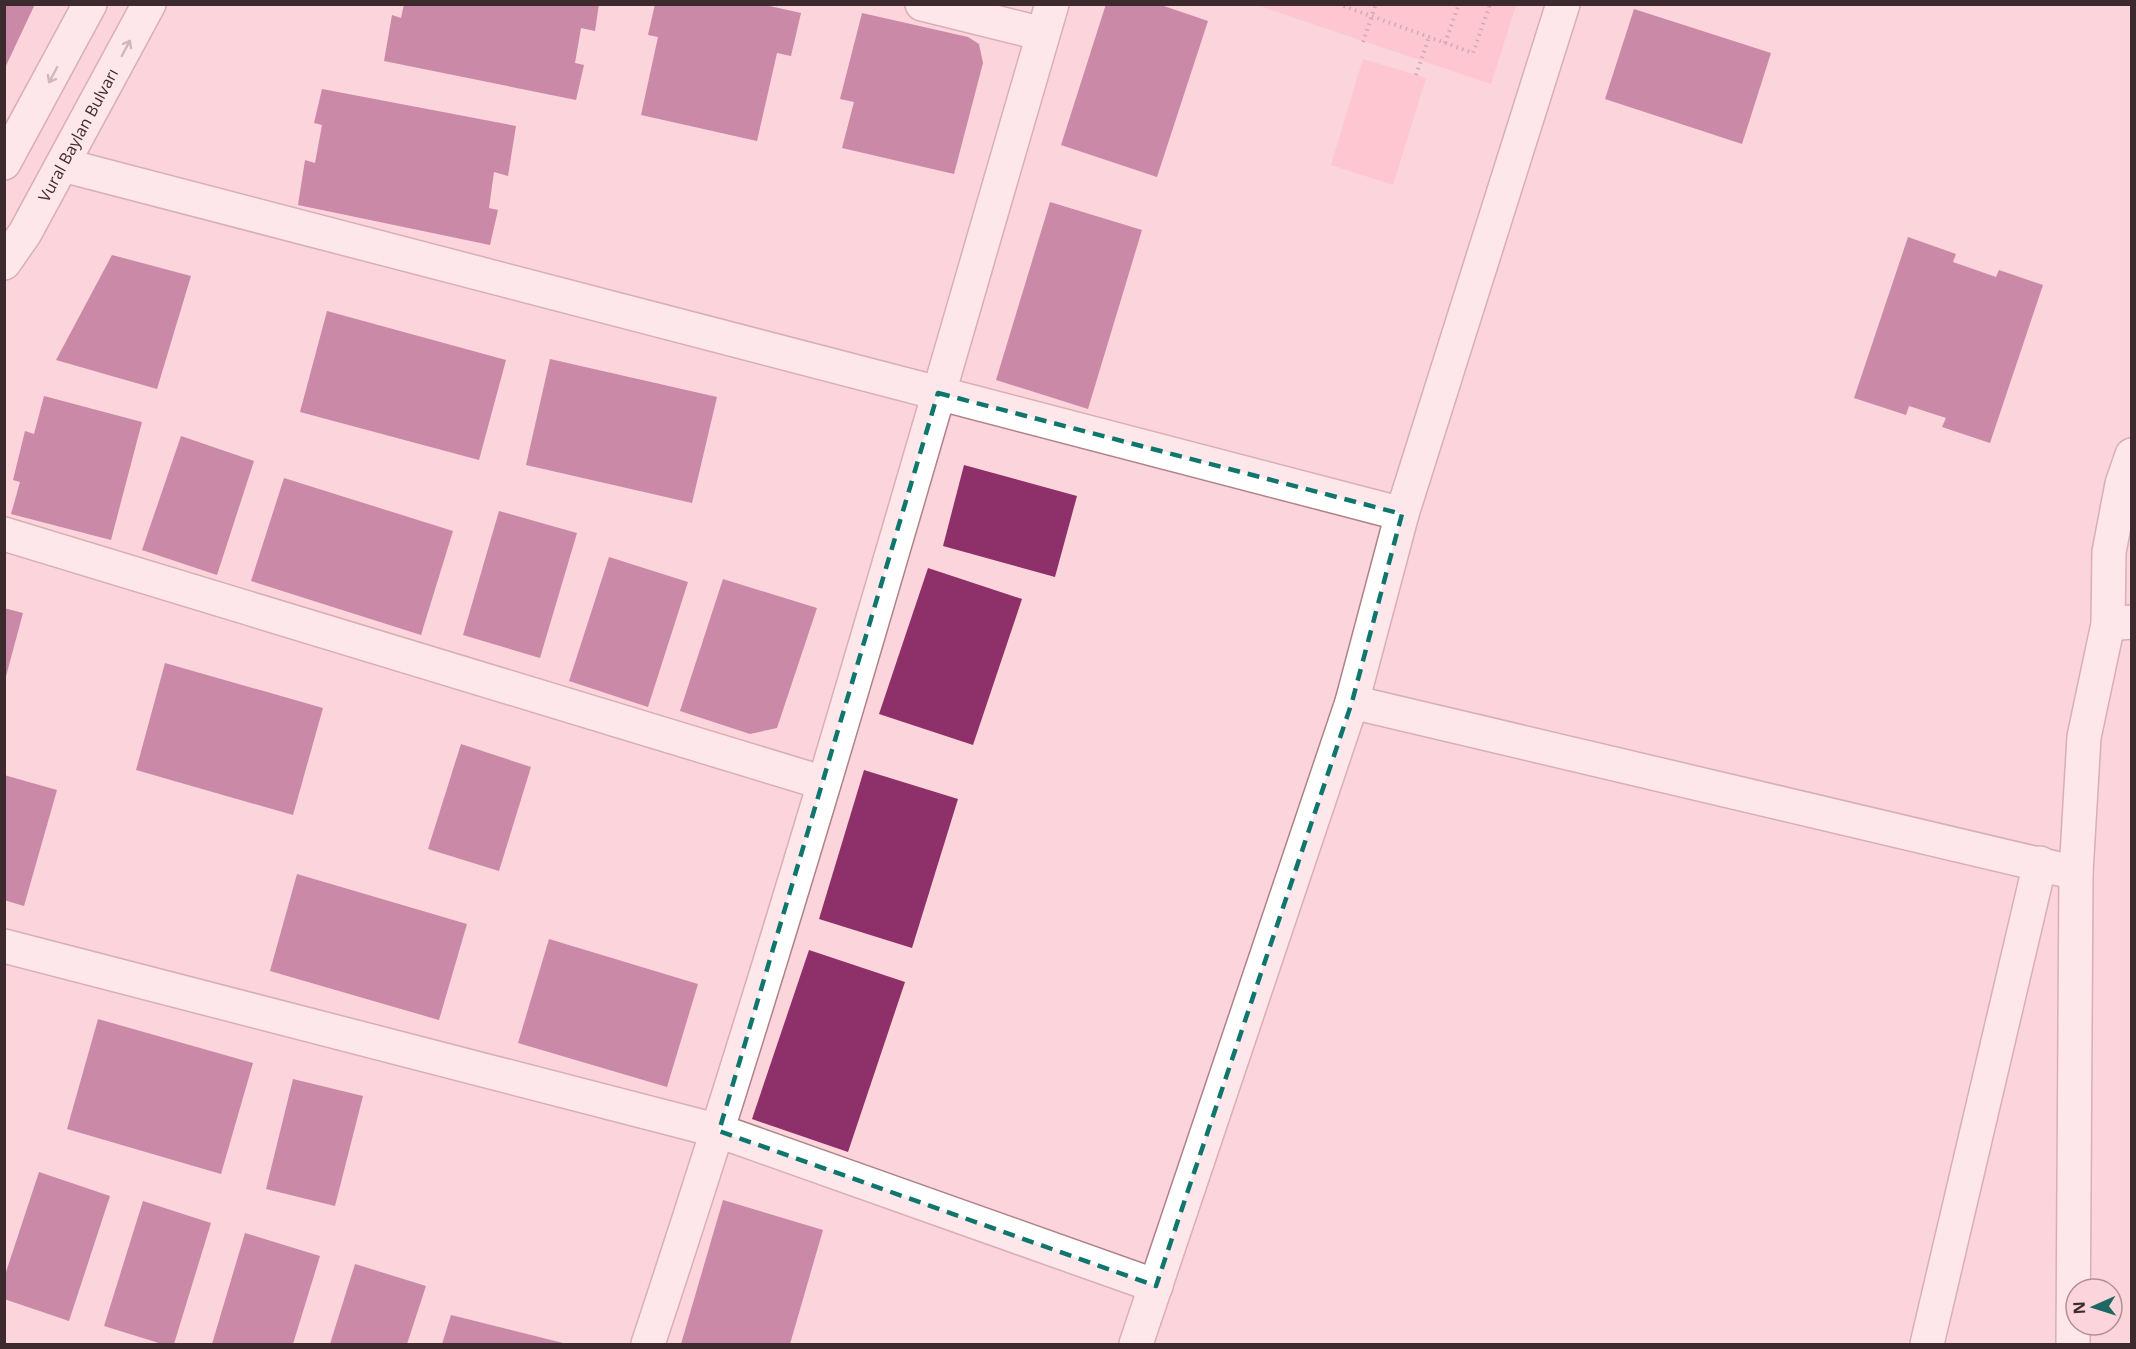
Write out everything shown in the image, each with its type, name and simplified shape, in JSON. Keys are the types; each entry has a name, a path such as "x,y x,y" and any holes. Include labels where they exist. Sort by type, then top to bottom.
{"street":[{"path":"4,163 13,130 90,4"},
{"name":"Vural Baylan Bulvarı","path":"4,281 13,250 63,165 149,4"},
{"path":"648,1344 719,1131 824,783 1048,19 922,4"},
{"path":"1136,1344 1352,702 1401,514 1563,4"},
{"path":"63,165 1401,514"},
{"path":"2073,1344 2076,873 2084,737 2120,623 2109,552 2122,484 2132,455"},
{"path":"4,534 824,783"},
{"path":"1352,702 2076,873"},
{"path":"1927,1344 2040,863"},
{"path":"4,946 719,1131 1156,1286"}],"path":[{"path":"1338,4 1473,53 1490,4"},
{"path":"1364,42 1376,4"},
{"path":"1445,44 1459,4"},
{"path":"1416,75 1429,37"}],"highlighted area":[{"path":"938,393 1402,514 1352,702 1156,1286 719,1131"}],"shaded area":[{"path":"1254,4 1516,4 1516,5 1491,84"},
{"path":"1363,59 1426,78 1393,185 1331,165"}],"building":[{"path":"4,4 35,4 4,70"},
{"path":"404,4 599,4 595,31 581,28 575,63 584,65 576,100 384,61 392,15 401,18"},
{"path":"655,4 761,4 801,13 791,56 777,53 757,141 641,115 658,37 648,35"},
{"path":"1106,4 1158,4 1208,21 1157,177 1061,145"},
{"path":"1634,9 1771,53 1742,144 1605,99"},
{"path":"862,13 968,37 979,44 983,63 954,174 842,148 854,102 840,99"},
{"path":"322,89 516,126 508,176 494,172 489,208 498,210 490,245 298,205 305,160 315,163 322,125 314,123"},
{"path":"1050,202 1142,230 1088,409 996,380"},
{"path":"1908,237 1956,254 1953,262 1996,277 1999,270 2043,285 1990,443 1942,427 1946,418 1909,406 1906,415 1854,398"},
{"path":"112,255 191,276 157,389 56,360"},
{"path":"327,311 506,360 479,460 300,412"},
{"path":"550,359 717,397 692,503 526,465"},
{"path":"44,396 142,422 111,540 11,514 20,482 13,480 25,431 34,434"},
{"path":"181,436 254,461 217,575 142,550"},
{"path":"964,465 1077,496 1055,577 943,546"},
{"path":"284,478 453,531 421,635 251,581"},
{"path":"499,511 577,533 540,658 463,635"},
{"path":"609,557 688,582 648,707 569,681"},
{"path":"928,568 1022,599 973,745 879,714"},
{"path":"723,579 817,608 777,728 750,734 680,711"},
{"path":"4,608 23,613 5,680 4,680"},
{"path":"165,663 323,708 293,815 136,770"},
{"path":"461,744 531,767 499,871 428,849"},
{"path":"864,770 958,799 912,948 819,919"},
{"path":"4,775 57,790 24,906 4,900"},
{"path":"297,874 467,924 439,1020 270,971"},
{"path":"549,939 698,984 667,1087 518,1043"},
{"path":"809,950 905,982 848,1152 752,1119"},
{"path":"98,1019 253,1063 221,1174 67,1129"},
{"path":"293,1079 363,1096 335,1206 266,1189"},
{"path":"39,1172 110,1196 69,1321 4,1299 4,1278"},
{"path":"723,1200 823,1230 790,1344 681,1344"},
{"path":"143,1201 211,1223 174,1344 162,1344 104,1326"},
{"path":"245,1233 320,1256 293,1344 212,1344"},
{"path":"355,1264 426,1286 407,1344 330,1344"},
{"path":"451,1315 567,1344 442,1344"}]}
